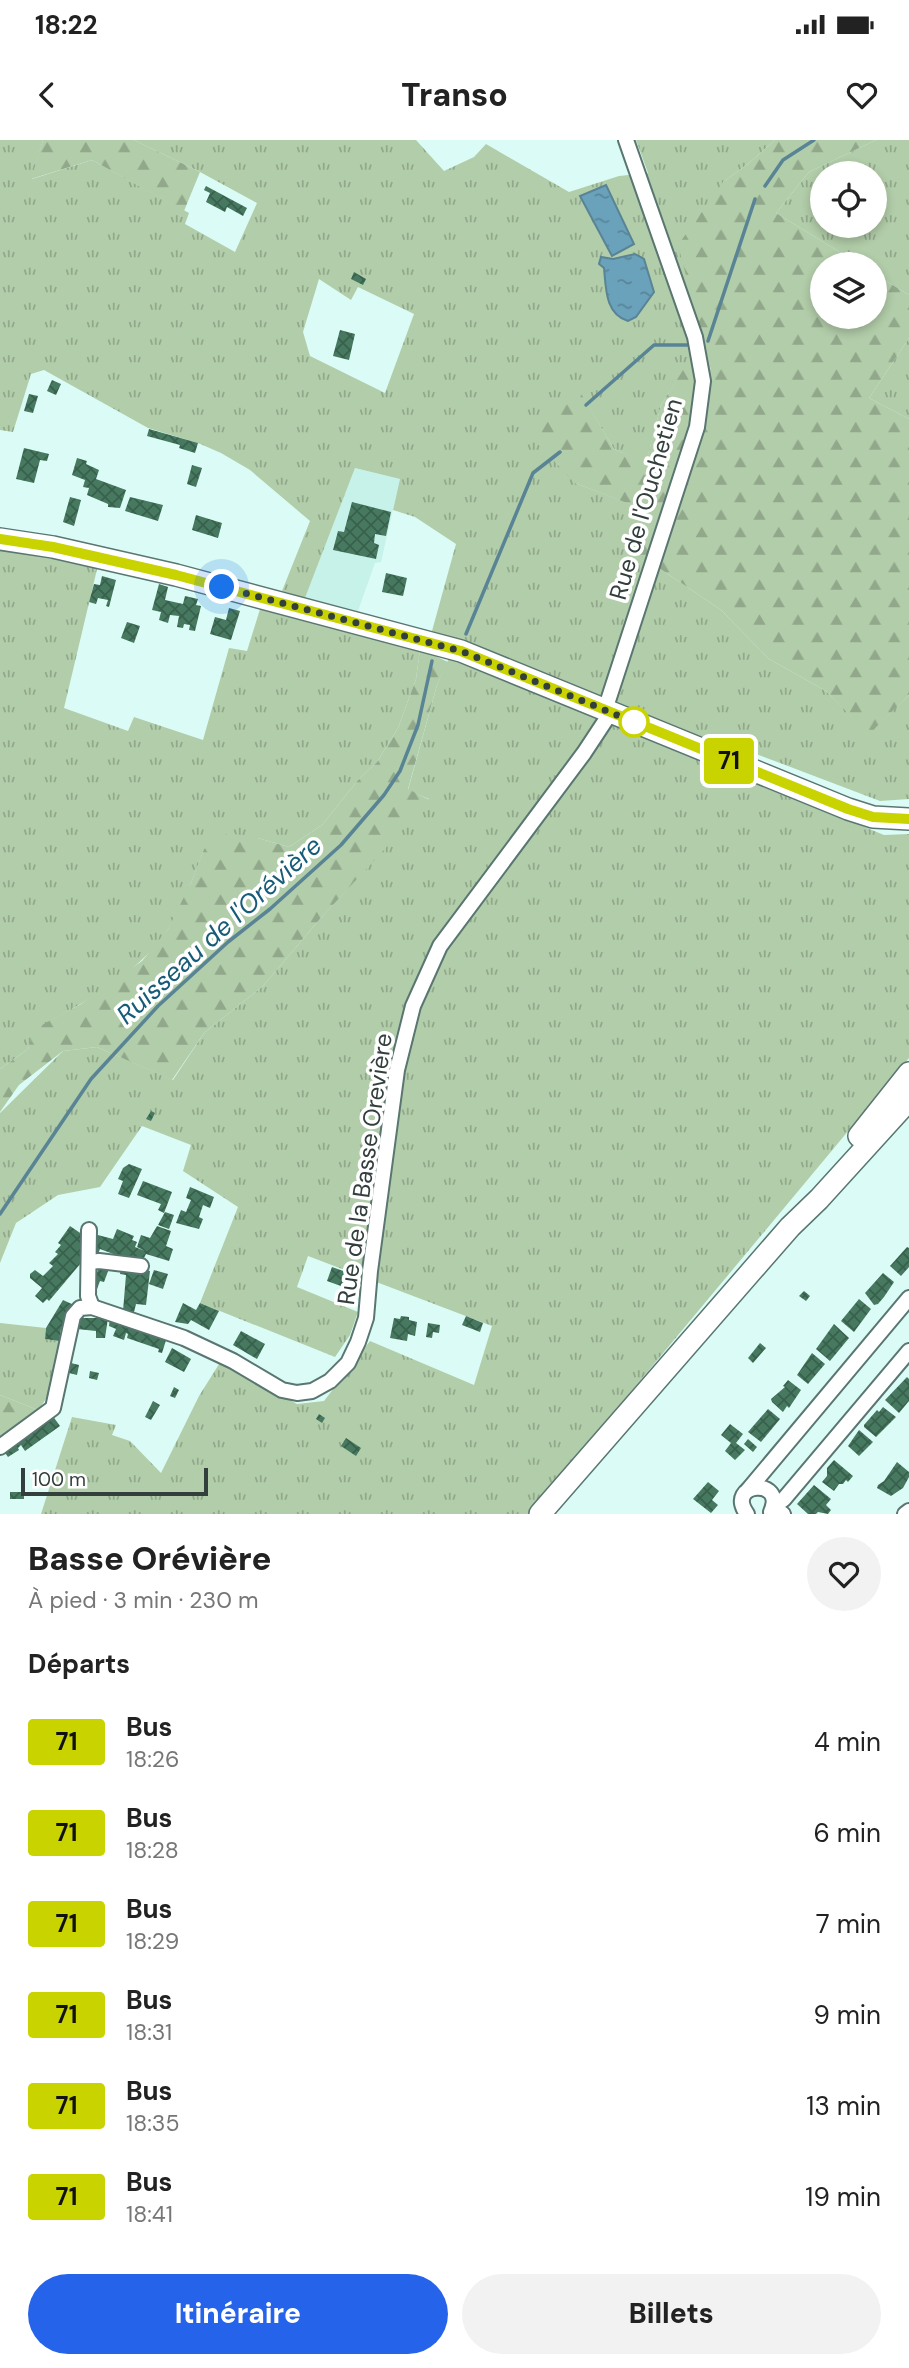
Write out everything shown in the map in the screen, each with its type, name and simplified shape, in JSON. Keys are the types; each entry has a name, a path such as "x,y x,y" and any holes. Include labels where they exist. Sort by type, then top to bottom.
{"street":[{"name":"Rue de l'Ouchetien","path":"608,711 697,426 703,381 695,337 626,140"},
{"path":"0,539 53,547 176,575 461,651 848,809 873,817 909,819"},
{"name":"Rue de la Basse Orevière","path":"92,1307 184,1338 233,1361 282,1390 297,1394 312,1391 330,1381 348,1363 366,1318 397,1070 413,1006 440,946 584,753 608,711"},
{"path":"790,1227 804,1204 909,1073"},
{"path":"540,1514 790,1227 909,1100"},
{"path":"0,1447 53,1408 73,1316 80,1308 92,1307 88,1296 89,1230"},
{"path":"90,1262 141,1266"},
{"path":"747,1514 742,1502 748,1490 907,1305"},
{"path":"775,1512 909,1351"},
{"path":"557,1514 629,1427 662,1372"},
{"path":"748,1490 757,1487 767,1490 773,1498 775,1512"}],"shaded area":[{"path":"355,468 400,479 381,562 375,563 358,611 305,598"}],"green space":[{"path":"0,140 43,140 32,179 92,160 189,213 185,224 235,252 257,203 134,140 416,140 444,171 474,157 486,144 569,192 619,176 648,173 636,140 775,140 723,182 707,349 711,371 683,371 661,405 646,463 614,449 576,386 575,483 646,510 631,555 659,568 721,610 769,659 826,691 869,733 909,695 909,799 880,801 730,744 719,767 884,835 909,834 909,1058 529,1514 41,1514 72,1417 116,1425 112,1435 130,1441 161,1473 199,1396 221,1361 297,1404 324,1401 370,1341 474,1385 492,1326 308,1256 297,1287 358,1312 350,1335 335,1357 200,1303 238,1207 183,1171 191,1145 142,1126 100,1187 58,1195 16,1223 0,1263 0,1113 63,1051 97,1047 173,1080 204,1033 263,986 429,799 408,790 437,685 457,640 432,631 456,544 415,517 393,510 400,479 355,468 305,598 282,591 310,521 250,470 221,453 148,428 44,370 31,374 13,432 0,430","holes":["319,279 351,300 358,287 414,314 385,393 310,356 303,332"]},
{"path":"43,140 134,140 200,172 184,211 92,160 31,179"},
{"path":"775,140 876,140 832,161 810,161 810,172 776,213 810,234 810,238 817,238 839,252 810,252 810,329 887,329 887,281 909,295 909,338 869,398 909,419 909,695 869,734 826,691 769,659 721,610 659,568 630,555 645,510 575,483 531,437 576,385 614,449 646,462 661,405 683,370 711,370 678,245 723,182"},
{"path":"876,140 909,140 909,295 887,281 887,252 839,252 817,238 887,238 887,161 832,161"},
{"path":"809,172 810,172 810,234 776,213"},
{"path":"909,338 909,419 869,398"},
{"path":"0,548 98,565 64,708 128,731 134,717 203,740 229,648 247,651 261,606 420,649 416,679 398,728 377,762 358,780 322,825 289,847 258,838 204,849 179,910 156,945 141,961 108,987 35,1029 28,1049 0,1069"},
{"path":"420,649 448,662 437,685 408,789 430,800 320,919 263,986 204,1033 172,1080 97,1047 63,1051 19,1085 0,1112 0,1069 28,1049 34,1029 81,1004 142,961 168,929 204,849 228,833 289,847 322,825 358,780 377,762 398,728 416,679"},
{"path":"0,1323 46,1328 45,1339 59,1341 52,1386 38,1410 0,1395"},
{"path":"0,1395 38,1410 0,1438"}],"water":[{"path":"606,185 634,244 612,256 580,196"},
{"path":"635,254 644,259 654,292 636,317 628,321 620,318 611,306 606,292 604,268 599,264 601,257 613,259"}],"building":[{"path":"206,186 247,208 243,216 227,207 225,212 206,202 210,193 204,190"},
{"path":"354,272 366,279 363,285 351,279"},
{"path":"340,330 355,334 349,360 333,356"},
{"path":"52,380 61,384 56,395 47,391"},
{"path":"29,394 38,396 33,413 24,411"},
{"path":"149,429 198,443 195,453 179,448 180,445 147,436"},
{"path":"24,448 49,454 47,461 40,460 34,483 16,479"},
{"path":"77,458 87,461 86,464 99,470 96,479 126,490 120,508 108,507 108,504 87,495 89,488 83,487 85,480 72,475"},
{"path":"192,465 202,468 196,487 187,484"},
{"path":"70,497 81,500 74,526 63,522"},
{"path":"130,497 163,505 158,521 125,511"},
{"path":"352,502 391,512 386,536 375,534 374,543 379,545 376,559 333,550 338,531 344,532"},
{"path":"196,515 222,523 218,538 192,530"},
{"path":"386,573 407,578 403,596 382,592"},
{"path":"102,576 116,580 109,607 106,606 108,600 98,598 96,604 89,602 94,584 100,585"},
{"path":"159,584 168,587 165,600 183,604 185,596 198,599 196,605 201,606 195,631 189,630 190,625 177,627 179,616 170,615 168,623 159,620 161,612 152,610"},
{"path":"229,608 240,611 231,640 210,634 215,617 226,620"},
{"path":"127,622 140,626 134,643 121,638"},
{"path":"151,1111 155,1113 151,1121 146,1119"},
{"path":"129,1164 142,1169 129,1198 118,1194 123,1181 118,1179 123,1168"},
{"path":"143,1181 172,1192 164,1213 158,1210 161,1204 137,1195"},
{"path":"190,1187 214,1197 210,1208 203,1205 199,1217 203,1219 199,1229 176,1223 181,1210 186,1212 191,1200 186,1198"},
{"path":"165,1212 174,1215 169,1229 158,1225"},
{"path":"70,1226 86,1237 80,1252 86,1257 49,1301 47,1299 43,1303 35,1296 42,1288 30,1278 30,1274 35,1270 43,1276 53,1266 49,1263 58,1254 55,1252 61,1245 58,1243"},
{"path":"157,1226 171,1231 166,1246 173,1249 169,1261 146,1254 142,1262 132,1261 100,1249 96,1254 94,1234 113,1239 117,1229 134,1236 132,1240 137,1242 135,1247 145,1251 137,1247 141,1235 150,1238"},
{"path":"907,1247 909,1267 901,1276 890,1266"},
{"path":"100,1264 110,1266 104,1282 100,1281 97,1289 92,1287"},
{"path":"121,1266 150,1271 146,1305 136,1304 134,1312 123,1311 126,1275 120,1274"},
{"path":"332,1267 360,1277 352,1290 327,1281"},
{"path":"154,1270 168,1274 163,1289 149,1284"},
{"path":"883,1273 894,1282 878,1304 874,1305 865,1293"},
{"path":"804,1291 810,1296 806,1301 799,1296"},
{"path":"859,1299 871,1309 854,1332 841,1321"},
{"path":"63,1300 74,1305 61,1329 59,1341 45,1339 46,1328"},
{"path":"183,1303 196,1310 200,1303 219,1311 209,1330 191,1320 188,1324 175,1322"},
{"path":"401,1316 417,1322 415,1336 408,1334 407,1341 390,1338 394,1318 400,1319"},
{"path":"466,1316 483,1323 480,1332 462,1325"},
{"path":"110,1317 167,1337 162,1353 158,1352 159,1349 127,1338 126,1333 124,1340 113,1336 116,1329 109,1326"},
{"path":"77,1318 108,1318 105,1338 96,1338 96,1331 77,1329"},
{"path":"428,1323 440,1325 439,1333 433,1332 432,1338 426,1337"},
{"path":"834,1324 849,1338 830,1361 816,1349"},
{"path":"241,1331 265,1344 257,1359 233,1345"},
{"path":"760,1343 766,1348 753,1363 748,1358"},
{"path":"172,1348 191,1359 184,1372 165,1362"},
{"path":"812,1353 825,1364 808,1384 797,1375"},
{"path":"67,1362 79,1365 77,1375 65,1372"},
{"path":"90,1371 99,1373 97,1380 89,1378"},
{"path":"907,1377 909,1401 899,1413 885,1400"},
{"path":"788,1380 801,1390 789,1408 787,1406 783,1412 771,1399 785,1387 783,1386"},
{"path":"174,1387 179,1390 175,1398 170,1396"},
{"path":"153,1401 160,1405 151,1420 145,1417"},
{"path":"883,1407 896,1417 876,1437 864,1425"},
{"path":"768,1409 780,1419 761,1442 748,1432"},
{"path":"319,1414 325,1418 322,1423 316,1419"},
{"path":"52,1415 60,1426 25,1451 21,1445 19,1450 8,1457 3,1450"},
{"path":"730,1424 743,1434 736,1443 745,1450 735,1460 725,1451 731,1443 721,1435"},
{"path":"859,1430 873,1442 859,1456 848,1446"},
{"path":"346,1438 361,1448 356,1456 341,1446"},
{"path":"748,1439 757,1447 753,1452 744,1444"},
{"path":"834,1460 853,1476 848,1482 846,1480 839,1484 834,1491 822,1482 827,1476 827,1468"},
{"path":"897,1462 909,1472 909,1477 903,1488 891,1496 877,1488"},
{"path":"708,1482 719,1491 712,1500 718,1505 711,1513 693,1499"},
{"path":"814,1485 831,1499 826,1505 831,1510 828,1514 808,1514 797,1504"},
{"path":"10,1492 24,1492 24,1499 10,1499"}],"waterway":[{"name":"Ruisseau de l'Orévière","path":"765,186 783,160 814,140"},
{"name":"Ruisseau de l'Orévière","path":"708,341 755,199"},
{"name":"Ruisseau de l'Orévière","path":"586,405 654,345 687,345"},
{"name":"Ruisseau de l'Orévière","path":"466,634 533,473 560,452"},
{"name":"Ruisseau de l'Orévière","path":"0,1214 91,1079 158,1006 341,845 384,795 400,771 418,725 432,661"}],"bus line":[{"name":"71","path":"0,539 53,547 176,575 461,651 848,809 873,817 909,819"}],"route":[{"path":"222,587 461,651 634,722"}]}
